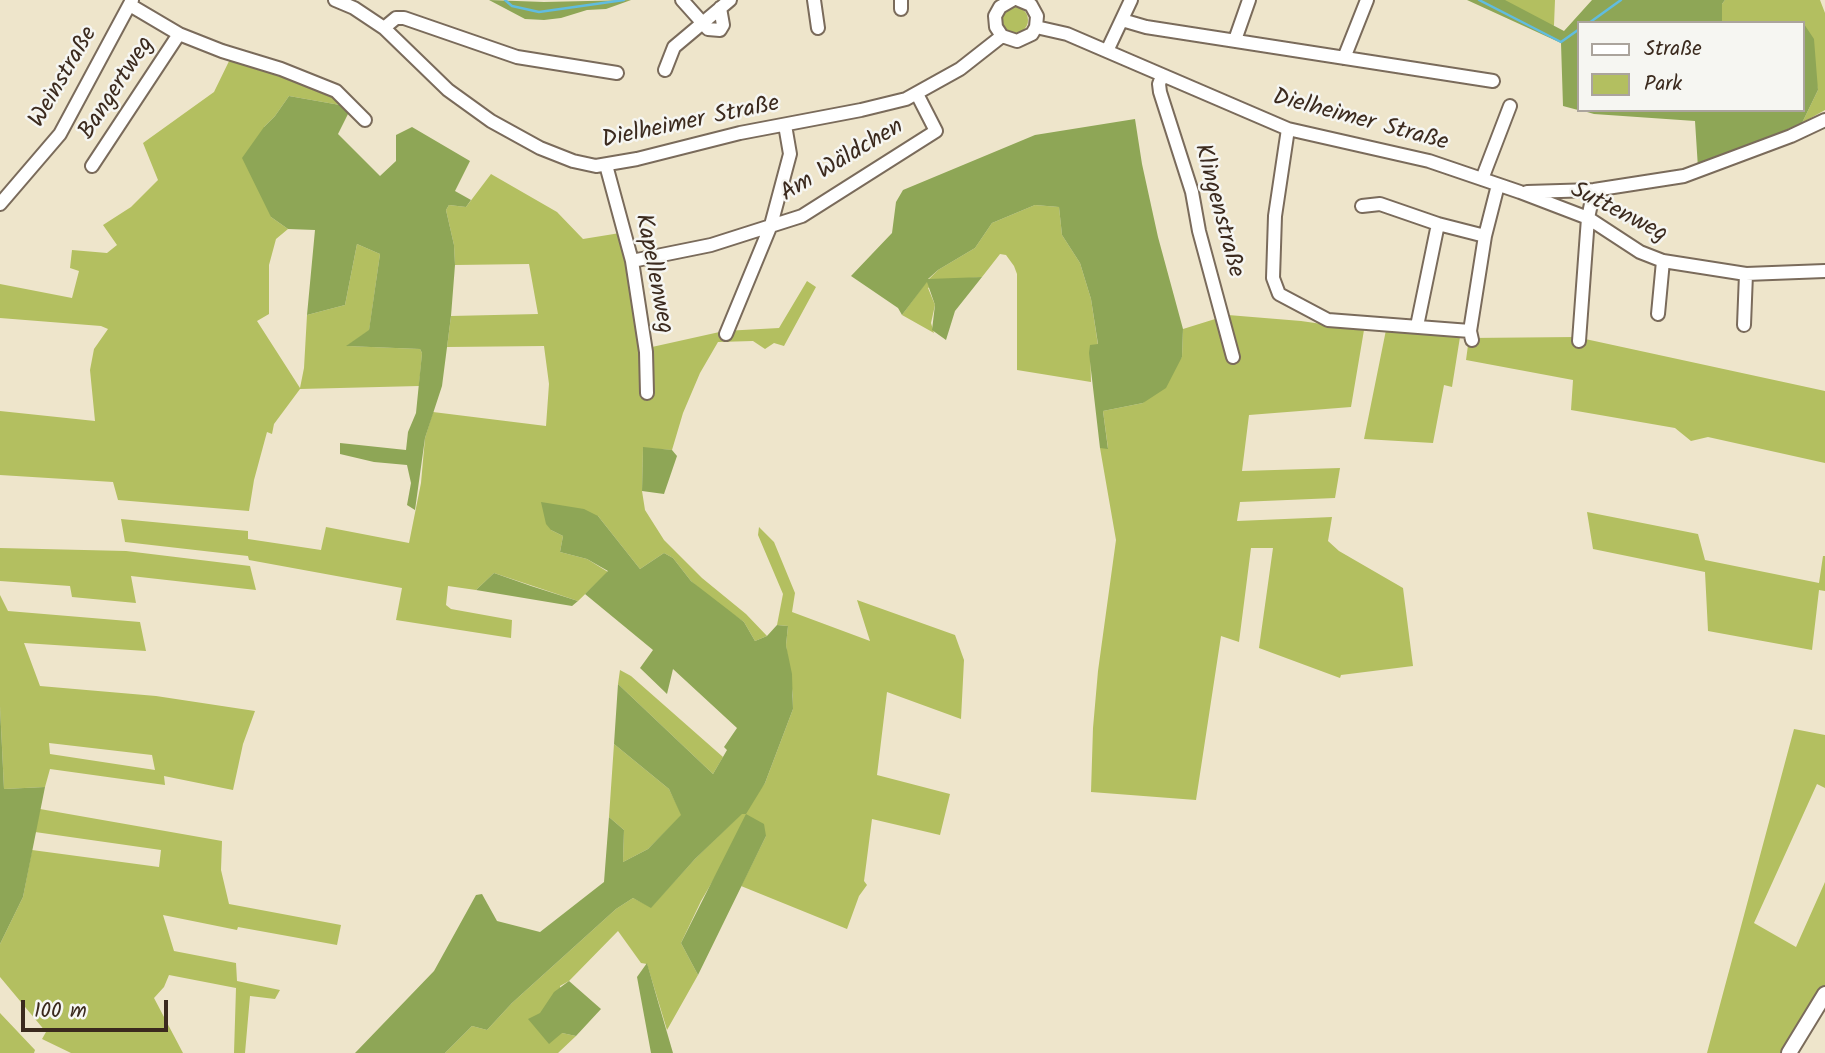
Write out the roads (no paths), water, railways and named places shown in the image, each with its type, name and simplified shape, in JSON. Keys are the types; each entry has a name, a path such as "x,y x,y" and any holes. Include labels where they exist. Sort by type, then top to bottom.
{"street":[{"name":"Dielheimer Straße","path":"335,0 354,8 384,28 448,90 491,121 540,148 573,161 596,166 906,99 920,99 1002,36 1010,40 1025,39 1036,27 1067,34 1288,129 1429,162 1520,192"},
{"path":"682,0 700,23"},
{"path":"814,0 818,28"},
{"path":"1107,51 1131,0"},
{"path":"1235,40 1249,0"},
{"path":"1344,58 1367,0"},
{"path":"1001,2 995,16 996,27 1002,36"},
{"path":"1027,2 1037,16 1036,27"},
{"path":"131,3 179,34 336,91 365,120"},
{"name":"Weinstraße","path":"0,205 60,134 131,3"},
{"path":"665,70 674,47 725,4"},
{"path":"384,28 396,18 404,18 517,57 617,74"},
{"path":"1122,20 1146,27 1493,81"},
{"name":"Bangertweg","path":"92,166 179,34"},
{"name":"Klingenstraße","path":"1161,76 1160,92 1188,179 1233,357"},
{"name":"Am Wäldchen","path":"771,225 803,215 936,131 920,99"},
{"path":"1482,179 1510,106"},
{"path":"1520,192 1594,190 1684,176 1791,136 1825,120"},
{"path":"726,334 771,225 790,154 785,125"},
{"path":"1288,129 1275,216 1273,278 1279,294 1328,320 1417,326 1471,335 1485,236 1498,185"},
{"name":"Kapellenweg","path":"606,165 632,261 646,352 647,393"},
{"path":"1579,341 1588,218 1594,190"},
{"name":"Suttenweg","path":"1520,192 1588,218 1640,252 1663,261 1746,274 1825,271"},
{"path":"1362,206 1380,204 1438,224 1485,236"},
{"path":"1417,326 1438,224"},
{"path":"632,261 711,245 771,225"},
{"path":"1658,314 1663,261"},
{"path":"1744,325 1746,274"},
{"path":"1789,1053 1825,994"}],"waterway":[{"path":"505,0 512,6 539,12 624,0"},
{"path":"1479,0 1561,42 1576,31"},
{"path":"1592,21 1621,0"}]}
